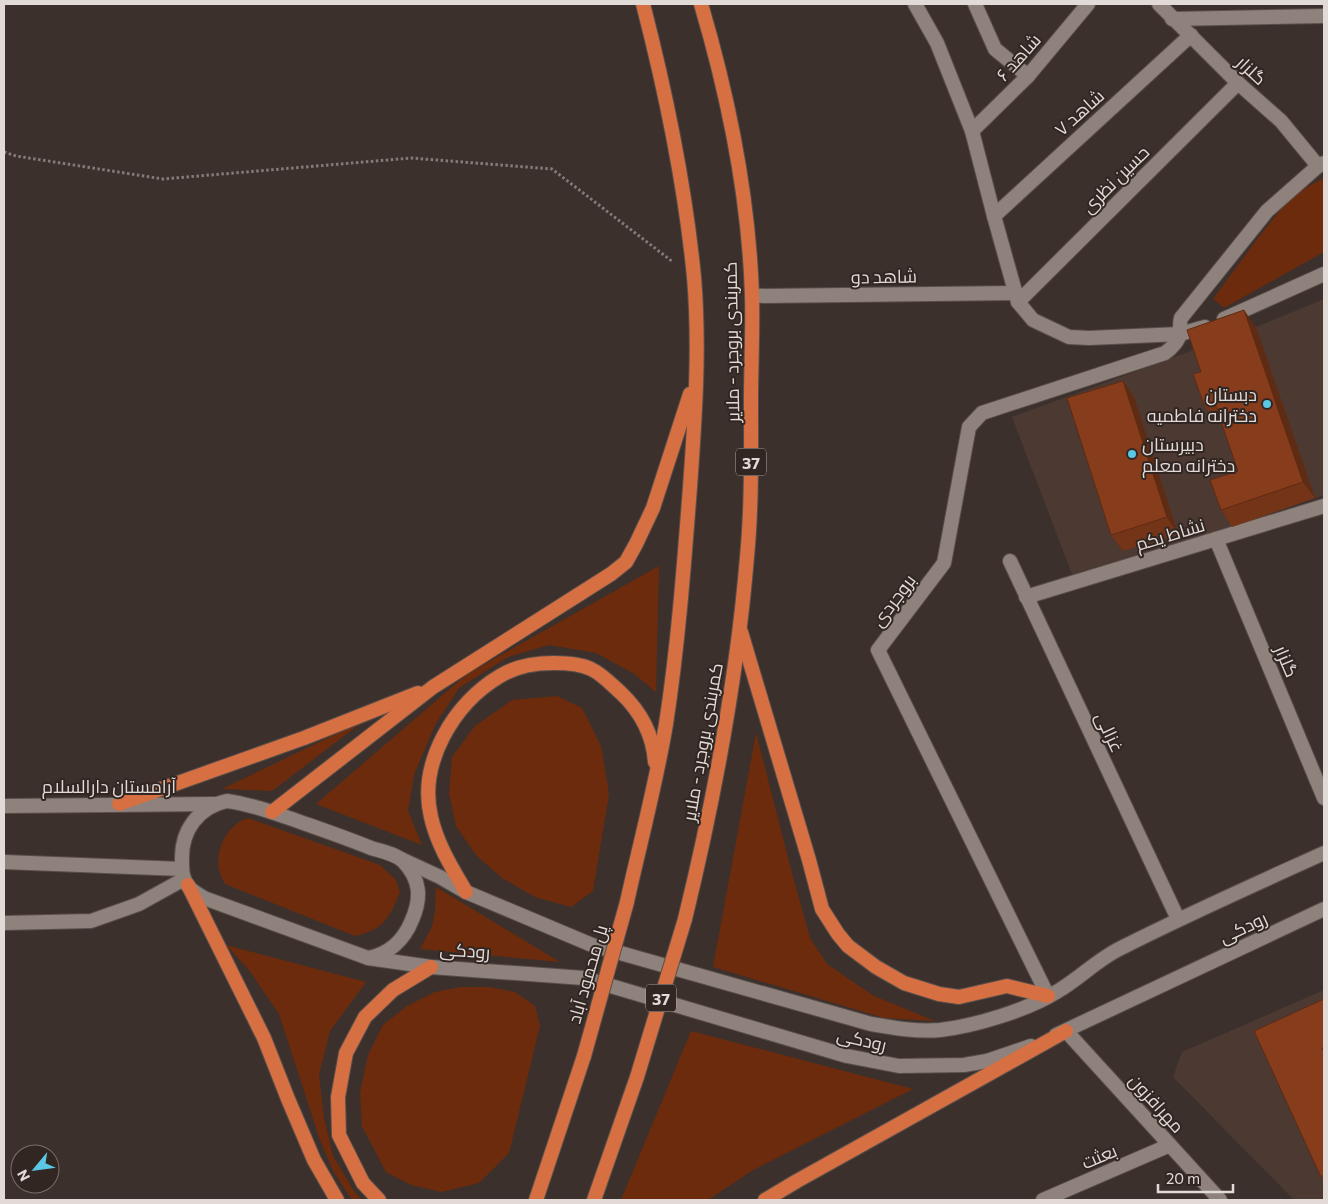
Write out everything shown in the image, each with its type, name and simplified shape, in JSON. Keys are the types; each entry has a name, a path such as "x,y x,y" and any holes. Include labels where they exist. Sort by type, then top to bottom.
{"highway":[{"name":"کمربندی بروجرد - ملایر","path":"627,902 666,724 678,618 693,440 695,379 694,278 680,176 643,4"},
{"name":"کمربندی بروجرد - ملایر","path":"594,1200 637,1077 685,919 704,842 726,726 747,557 750,504 752,296 745,206 734,136 717,58 701,4"},
{"path":"272,812 433,688 611,574 626,562 653,508 695,379"},
{"path":"739,626 822,909 848,946 876,967 904,983 939,994 959,997 1007,986 1048,996"},
{"path":"466,892 445,856 431,817 428,793 433,765 445,733 469,700 501,675 521,667 543,663 566,663 591,669 610,683 630,702 646,724 654,750 656,773"},
{"path":"119,804 304,738 433,688"},
{"path":"185,878 264,1038 310,1151 337,1200"},
{"name":"پل محمود آباد","path":"536,1200 584,1056 627,902"},
{"path":"379,1200 363,1183 339,1136 338,1097 346,1053 365,1017 393,990 430,967"},
{"path":"765,1200 1066,1031"}],"street":[{"path":"915,4 937,43 972,131 1017,298 1033,320 1069,337 1089,338 1180,334 1204,328 1324,274"},
{"path":"975,4 996,49 1028,76"},
{"name":"شاهد ۶","path":"972,131 1028,76 1088,4"},
{"name":"گلزار","path":"1159,4 1238,83 1281,121 1321,164"},
{"path":"1172,19 1324,16"},
{"name":"شاهد ۷","path":"994,216 1191,35"},
{"name":"حسین نظری","path":"1017,298 1238,83"},
{"path":"1180,334 1179,324 1181,318 1267,211 1321,164"},
{"name":"شاهد دو","path":"752,296 1017,298"},
{"name":"بروجردی","path":"1048,996 878,650 944,563 969,427 982,413 1165,353 1172,348 1180,334"},
{"name":"نشاط یکم","path":"1026,597 1324,506"},
{"name":"گلزار","path":"1216,539 1324,798"},
{"name":"غزالی","path":"1010,561 1178,919"},
{"name":"آرامستان دارالسلام","path":"4,806 214,804 227,801 243,803 272,812"},
{"path":"185,878 182,852 185,835 201,813 214,804"},
{"name":"رودکی","path":"272,812 337,834 401,859 440,876 466,892 592,944 871,1024 908,1030 940,1030 1000,1016 1024,1008 1057,992 1116,951 1178,919 1324,853"},
{"path":"368,958 378,956 393,948 402,938 416,911 418,898 417,880 401,859"},
{"path":"4,862 185,878"},
{"path":"4,923 91,921 139,904 185,878"},
{"name":"رودکی","path":"185,878 204,898 368,958 430,967 584,978 846,1056 899,1066 964,1064 987,1060 1024,1049 1324,909"},
{"name":"مهرافزون","path":"1066,1031 1220,1200"},
{"name":"بعثت","path":"1043,1200 1170,1145"}],"path":[{"path":"4,152 16,156 163,178 411,158 552,168 694,278"}],"shaded area":[{"path":"1324,178 1324,252 1224,308 1213,299 1292,195"},
{"name":"دبیرستان دخترانه معلم","path":"1324,299 1324,495 1232,527 1072,574 1012,417 1256,327"},
{"path":"659,566 656,692 633,673 596,653 549,645 508,657 459,688 435,725 414,775 408,811 422,845 316,804 467,674"},
{"path":"557,696 582,708 601,746 609,794 593,891 571,907 535,897 502,878 476,855 456,826 449,794 452,757 475,726 512,700"},
{"path":"365,720 272,791 222,789"},
{"path":"756,733 810,938 827,964 874,996 935,1021 884,1018 713,967"},
{"path":"248,818 380,865 396,880 400,892 389,916 373,930 355,936 225,884 218,861 221,845 234,826"},
{"path":"436,887 560,962 420,949 432,927"},
{"path":"226,945 366,982 330,1031 319,1075 324,1118 333,1156 354,1191 362,1200 352,1200 333,1171 319,1137 279,1014 249,970"},
{"path":"461,987 490,987 515,992 535,1006 540,1026 509,1153 479,1183 441,1192 411,1185 386,1172 362,1126 360,1093 368,1055 383,1025 407,1006 435,992"},
{"path":"1324,990 1324,1200 1294,1200 1173,1077 1182,1052"},
{"path":"691,1031 913,1089 753,1170 708,1200 621,1200"}],"building":[{"path":"1244,310 1303,482 1221,510 1210,480 1238,471 1214,401 1204,405 1193,374 1201,372 1187,330"},
{"path":"1123,381 1167,517 1111,535 1067,398"},
{"path":"1324,999 1324,1047 1322,1048 1324,1052 1324,1175 1321,1177 1254,1031"}],"place":[{"name":"دبستان دخترانه فاطمیه","path":"1267,404"},
{"name":"دبیرستان دخترانه معلم","path":"1132,454"}]}
